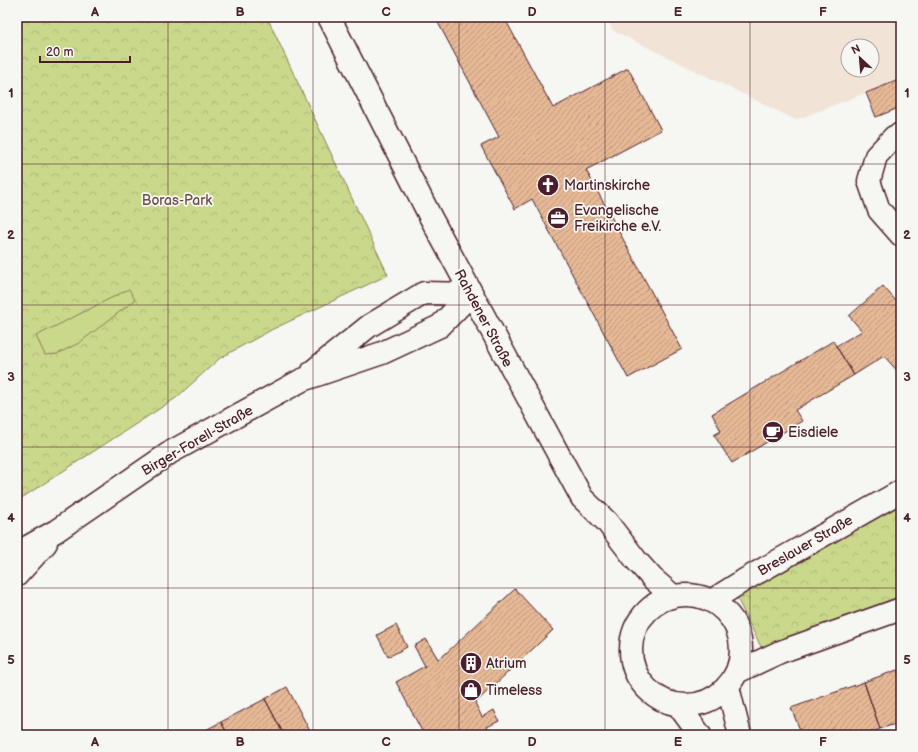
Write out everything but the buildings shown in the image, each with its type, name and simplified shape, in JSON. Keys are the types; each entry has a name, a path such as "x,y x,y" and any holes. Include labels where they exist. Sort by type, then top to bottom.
{"street":[{"name":"Rahdener Straße","path":"329,17 431,218 582,498 608,522 636,560 653,579 674,596"},
{"path":"901,134 894,137 876,156 869,181 879,210 901,235"},
{"name":"Birger-Forell-Straße","path":"17,553 56,531 171,452 302,380 369,326 424,293 471,294"},
{"name":"Birger-Forell-Straße","path":"302,380 382,353 440,326 471,294"},
{"name":"Breslauer Straße","path":"711,601 746,579 901,491"},
{"name":"Birger-Forell-Straße","path":"17,575 56,531"},
{"path":"740,735 732,680 741,652 738,631 727,613 711,601 692,595 674,596 655,604 641,619 632,636 631,655 636,673 646,688 660,699 678,705 696,704 713,698 732,680 780,652 901,609"},
{"path":"678,705 700,735"}],"shaded area":[{"path":"607,17 901,17 901,79 796,120 612,30"}],"green space":[{"name":"Boras-Park","path":"17,17 267,17 388,275 273,329 220,358 176,398 17,501"},
{"path":"129,289 135,300 79,343 57,354 45,355 36,336"},
{"path":"901,505 901,596 761,647 736,596"}],"place":[{"name":"Martinskirche","path":"548,185"},
{"name":"Evangelische Freikirche e.V.","path":"558,218"},
{"name":"Eisdiele","path":"773,432"},
{"name":"Atrium","path":"471,663"},
{"name":"Timeless","path":"471,690"}]}
